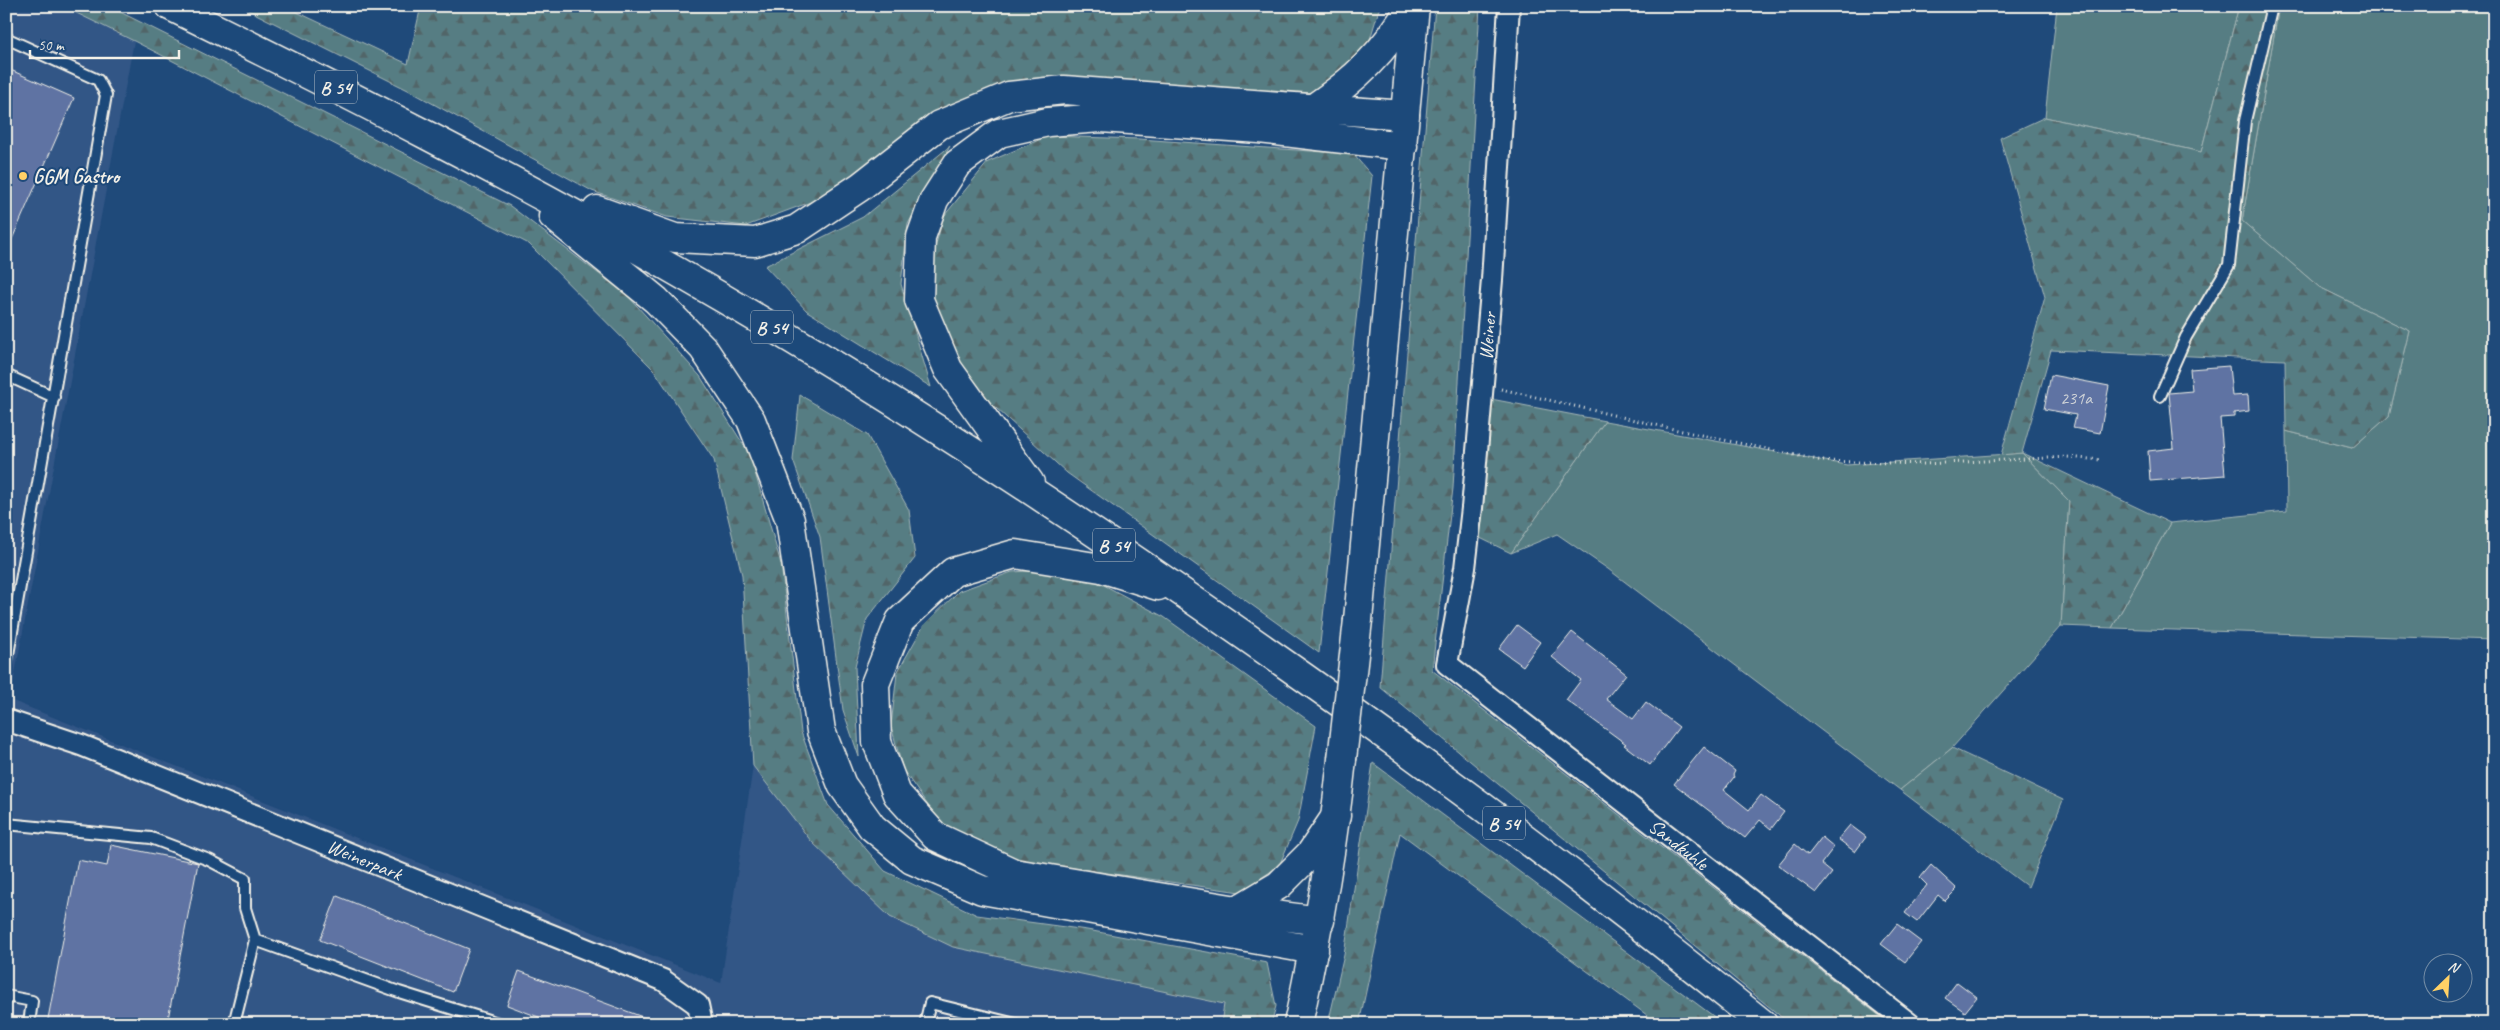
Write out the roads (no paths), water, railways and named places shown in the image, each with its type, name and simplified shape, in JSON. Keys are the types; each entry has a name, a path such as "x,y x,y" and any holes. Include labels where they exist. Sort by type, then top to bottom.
{"main road":[{"name":"B 54","path":"170,6 330,84 499,172 676,270 798,342 1038,494 1190,597 1426,765 1596,892 1763,1024"},
{"path":"1312,110 1346,86 1376,58 1396,33 1413,6"},
{"path":"1298,1024 1320,921 1336,816 1358,620 1403,146 1413,6"},
{"path":"499,172 633,224 675,238 755,242 797,229 860,186 939,125 1009,96 1064,90 1312,110 1405,114"},
{"path":"1038,494 948,369 919,300 921,237 934,200 957,164 999,133 1048,122 1101,118 1258,129 1403,146"},
{"path":"499,172 656,300 703,348 751,420 790,520 821,731 842,785 872,827 912,860 982,890 1314,950"},
{"path":"1190,597 1100,568 1015,554 953,572 900,621 875,684 876,742 897,794 935,836 1014,873 1237,910 1320,921"},
{"path":"1237,910 1278,885 1310,853 1336,816"}],"street":[{"name":"Weiner","path":"1447,664 1466,568 1492,280 1509,6"},
{"name":"Sandkuhle","path":"1447,664 1910,1024"},
{"name":"Weinerpark","path":"6,720 80,745 663,980 698,1005 702,1024"}],"lane":[{"path":"2160,396 2186,337 2229,265 2245,121 2272,6"},
{"path":"6,38 71,66 98,80 106,95 6,666"},
{"path":"6,375 54,397"},
{"path":"6,824 151,838 209,860 245,879 245,908 255,940 234,1024"},
{"path":"255,940 399,992 501,1024"},
{"path":"6,996 32,1001 29,1024"},
{"path":"925,1024 930,1003 1016,1024"}],"place":[{"name":"GGM Gastro","path":"23,176"}]}
